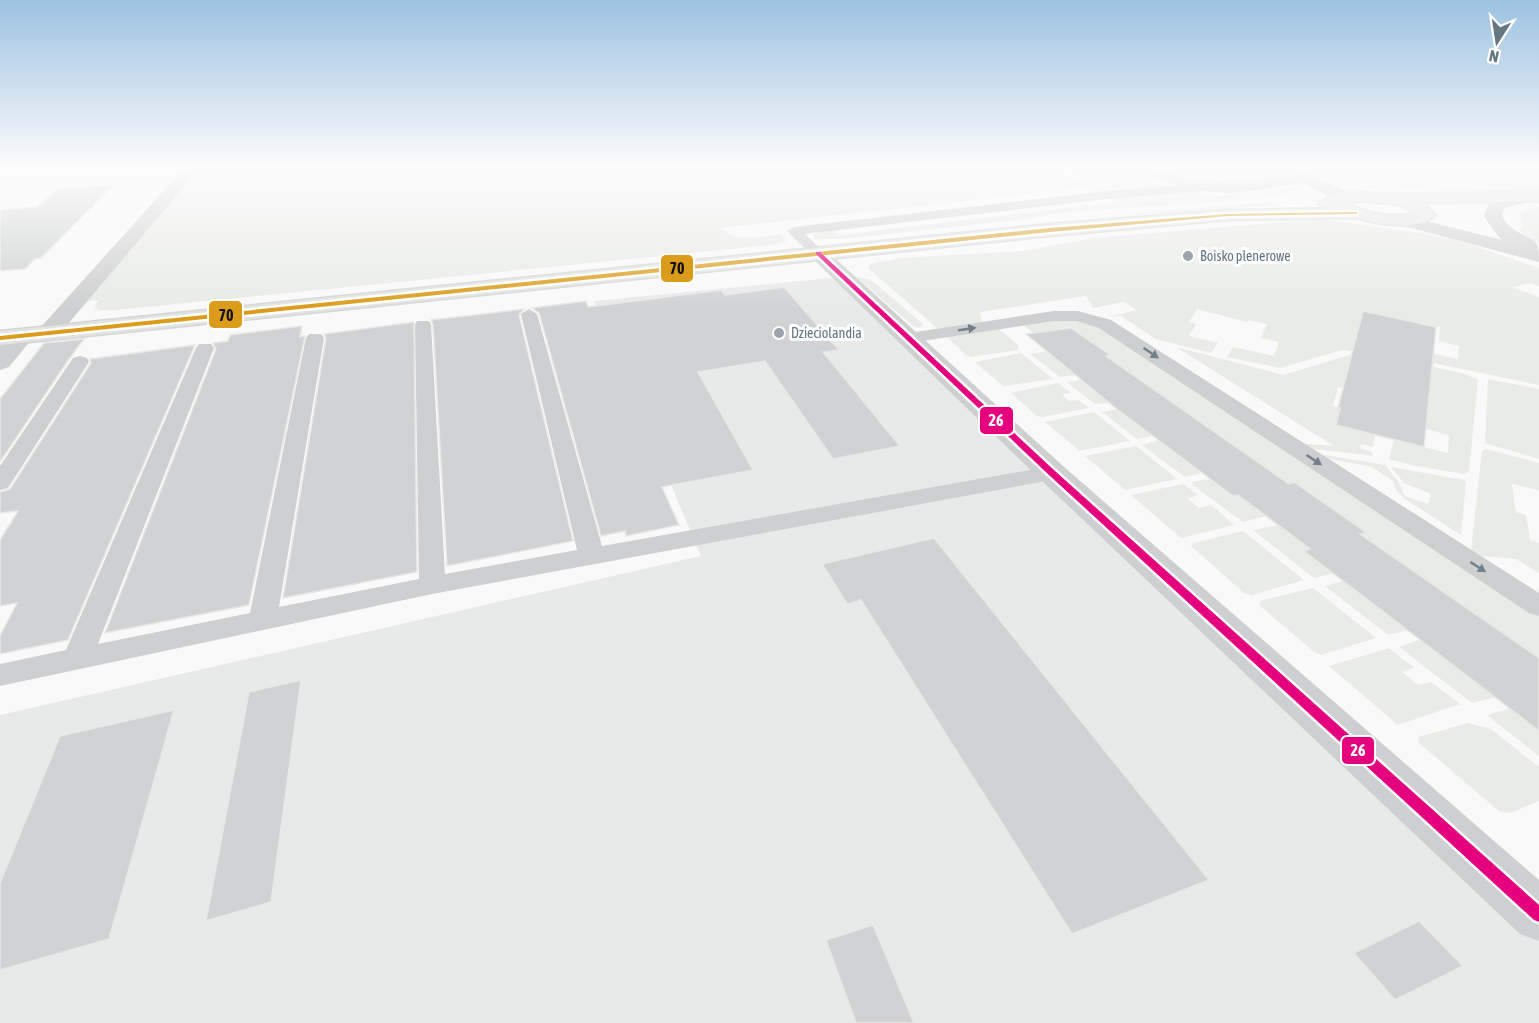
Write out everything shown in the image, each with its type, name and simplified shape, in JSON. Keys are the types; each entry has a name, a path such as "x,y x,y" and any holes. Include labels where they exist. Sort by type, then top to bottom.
{"main road":[{"path":"12,336 818,253 1245,215"},
{"path":"1367,215 1402,220 1422,218 1423,215"}],"street":[{"path":"49,332 151,215"},
{"path":"1437,215 1539,254"},
{"path":"1493,215 1497,224 1509,237 1539,254"},
{"path":"1402,220 1539,254"},
{"path":"818,253 1052,473 1539,915"},
{"path":"0,362 12,336"}],"lane":[{"path":"818,253 794,231 935,215"},
{"path":"529,314 592,558"},
{"path":"909,338 1054,316 1078,316 1105,324 1539,606"},
{"path":"423,325 432,585"},
{"path":"262,622 315,338"},
{"path":"77,659 205,348"},
{"path":"0,483 80,362"},
{"path":"0,675 432,585 592,558 1052,473"}],"shaded area":[{"path":"161,215 840,215 720,228 734,236 741,237 780,234 787,241 772,245 114,310 98,310 95,306 98,300 87,301"},
{"path":"1012,215 1050,215 842,239 815,239 813,235 832,229 839,235"},
{"path":"1520,215 1539,215 1539,243 1519,231 1522,227"},
{"path":"1321,219 1420,233 1463,242 1539,268 1539,286 1531,283 1513,287 1539,297 1539,385 1413,359 1410,349 1458,359 1459,346 1439,341 1440,327 1420,323 1419,326 1363,311 1359,325 1378,354 1342,350 1280,368 1227,357 1233,347 1274,356 1279,342 1261,338 1267,324 1249,320 1247,322 1197,309 1189,322 1196,324 1189,336 1218,343 1211,353 1156,339 1121,316 1108,317 1137,310 1123,302 1093,308 1086,296 980,312 982,322 938,329 868,268 870,264 900,258 1022,251 1093,238"},
{"path":"841,277 1539,932 1539,1023 0,1023 0,715 701,556 594,301"},
{"path":"856,277 871,280 923,324 922,327 917,328 912,325"},
{"path":"1075,320 1099,327 1539,616 1539,658 1360,534 1366,532 1294,483 1289,484 1106,356 1110,355 1071,327 1033,333 1025,327 1025,325"},
{"path":"999,329 1018,345 1018,350 971,357 947,337"},
{"path":"1176,347 1283,375 1350,355 1403,360 1465,374 1478,380 1469,471 1464,474 1389,459 1394,440 1448,453 1449,435 1426,429 1428,408 1338,387 1333,406 1340,408 1336,425 1375,435 1373,447 1361,444 1360,448 1372,452 1373,456 1308,448 1305,444 1334,446"},
{"path":"1048,351 1075,375 1060,377 1030,354"},
{"path":"1021,353 1053,379 1003,386 975,362"},
{"path":"1488,379 1539,389 1539,459 1485,443"},
{"path":"1081,380 1110,403 1095,404 1067,382"},
{"path":"1058,383 1071,393 1062,394 1069,401 1079,400 1089,408 1043,417 1037,416 1011,393"},
{"path":"1118,409 1153,436 1137,439 1102,412"},
{"path":"1094,412 1130,441 1080,451 1045,422"},
{"path":"1160,440 1202,473 1185,477 1142,445"},
{"path":"1136,446 1177,479 1125,490 1085,456"},
{"path":"1486,449 1539,463 1539,490 1512,484 1516,512 1526,515 1530,540 1539,543 1539,573 1516,559 1481,556 1471,551 1482,451"},
{"path":"1319,454 1385,465 1398,481 1405,496 1428,504 1431,494 1404,483 1391,467 1464,480 1466,482 1461,535 1405,499 1396,490 1393,481 1372,467 1326,458"},
{"path":"1210,479 1232,496 1238,495 1266,516 1243,522 1192,482"},
{"path":"1183,484 1198,495 1187,498 1199,508 1211,505 1234,525 1181,538 1131,495"},
{"path":"1278,525 1310,549 1304,551 1334,573 1314,578 1253,530"},
{"path":"1243,531 1304,580 1252,595 1244,593 1191,546 1194,543"},
{"path":"1343,581 1408,630 1388,635 1325,586"},
{"path":"1313,588 1376,638 1321,655 1313,651 1260,606 1260,601"},
{"path":"1421,639 1497,697 1472,703 1399,647"},
{"path":"1389,648 1414,668 1402,672 1418,685 1431,682 1460,704 1398,725 1329,666"},
{"path":"1512,708 1539,728 1539,756 1487,715"},
{"path":"1468,723 1491,729 1539,767 1539,801 1510,813 1499,811 1419,743 1418,737"}],"building":[{"path":"0,215 84,215 41,258 35,259 25,269 0,271"},
{"path":"784,287 839,350 823,352 900,446 833,459 765,361 698,372 753,470 662,487 679,525 626,536 625,531 601,536 539,313 532,308 586,301 588,307 721,290 725,295"},
{"path":"524,309 519,315 573,541 447,566 431,320"},
{"path":"1363,311 1436,327 1424,447 1336,425 1340,408 1338,408"},
{"path":"414,322 417,572 283,598 326,338 324,334"},
{"path":"302,326 300,337 305,336 249,605 105,633 216,349 213,343 228,341 230,335"},
{"path":"1071,328 1110,355 1106,356 1289,484 1294,482 1367,533 1360,534 1539,658 1539,731 1304,551 1310,549 1238,495 1233,496 1113,406 1026,334"},
{"path":"84,339 0,462 0,399 44,343"},
{"path":"195,345 68,640 0,654 0,636 17,603 0,606 0,540 18,511 0,513 0,492 10,489 91,363 90,359"},
{"path":"934,538 1209,880 1072,934 861,600 847,604 822,564"},
{"path":"301,680 271,902 206,921 249,692"},
{"path":"174,710 109,939 0,970 0,883 60,736"},
{"path":"1419,921 1463,966 1395,1000 1354,953"},
{"path":"873,925 914,1023 856,1023 826,940"}],"transit line":[{"name":"70","path":"0,338 1050,230 1245,215"},
{"name":"26","path":"818,253 1052,473 1539,915"}],"place":[{"name":"Boisko plenerowe","path":"1188,256"},
{"name":"Dzieciolandia","path":"779,333"}]}
